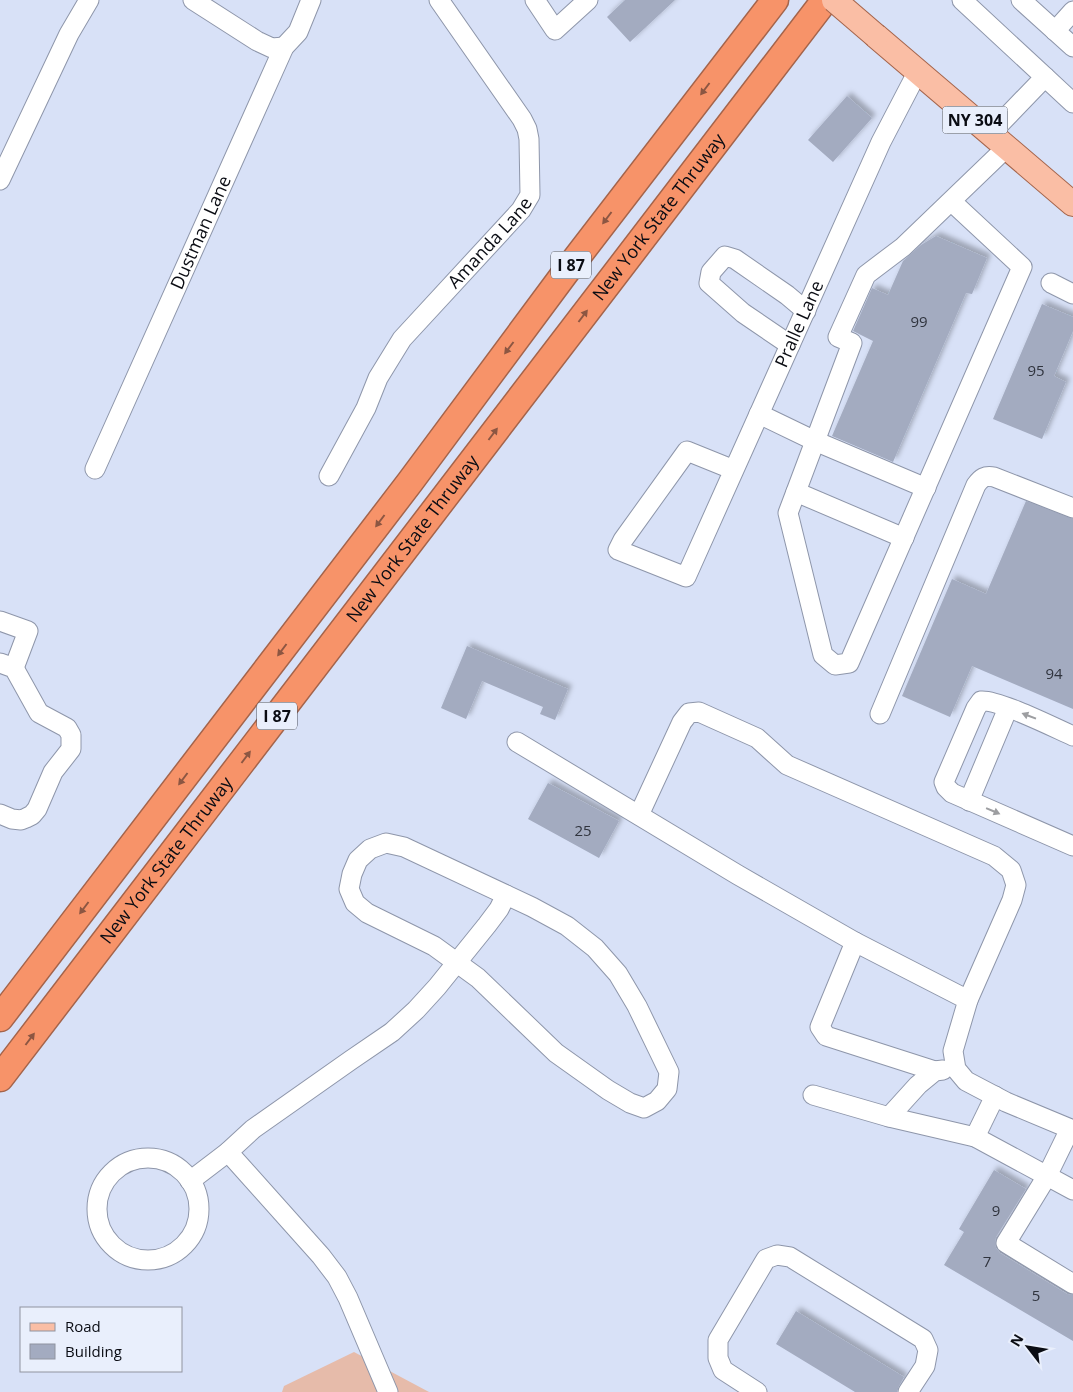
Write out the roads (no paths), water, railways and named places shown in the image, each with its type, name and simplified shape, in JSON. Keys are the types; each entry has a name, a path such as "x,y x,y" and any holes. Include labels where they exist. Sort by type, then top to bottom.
{"highway":[{"path":"735,51 768,0"},
{"name":"New York State Thruway","path":"0,1018 410,482 571,265 775,0"},
{"name":"New York State Thruway","path":"0,1078 825,0"},
{"path":"757,89 840,0"}],"main road":[{"name":"NY 304","path":"834,0 1073,204"}],"street":[{"path":"0,180 69,34 89,0"},
{"path":"193,0 257,41 272,48 284,46"},
{"name":"Dustman Lane","path":"95,469 284,46 298,32 311,0"},
{"name":"Amanda Lane","path":"329,476 366,408 378,378 402,339 521,210 530,195 529,139 527,129 522,119 439,0"},
{"path":"536,0 554,30 588,0"},
{"path":"962,0 1073,103"},
{"path":"1021,0 1073,47"},
{"path":"1055,31 1073,11"},
{"name":"Pralle Lane","path":"734,470 687,451 623,540 618,550 686,577 790,346 881,142 918,71"},
{"path":"951,201 1022,267 849,663 835,665 823,655 788,513 852,343 838,337 866,275 903,247 951,201 1045,77"},
{"path":"790,346 743,313 709,283 711,272 725,256 736,259 806,310"},
{"path":"1051,283 1073,294"},
{"path":"759,414 815,441 926,488"},
{"path":"880,714 980,479 986,476 994,476 1072,504"},
{"path":"796,492 904,538"},
{"path":"0,621 28,630 7,666 39,713 67,728 71,735 71,749 53,772 37,809 32,815 21,820 12,819 0,814"},
{"path":"1073,736 1034,718 987,700 981,701 976,708 944,782 952,793 1073,846"},
{"path":"969,801 1008,708"},
{"path":"639,815 682,722 689,713 699,712 757,738 787,765 994,856 1011,870 1016,885 1012,900 968,1000 953,1051 956,1069 966,1081 1072,1130 1047,1176 1006,1243 1073,1284"},
{"path":"517,742 738,875 855,942 968,1000"},
{"path":"386,843 404,847 506,895 567,926 595,948 618,974 637,1006 669,1072 667,1089 657,1101 644,1108 630,1103 608,1090 556,1053 478,978 434,946 367,913 355,903 349,889 352,874 358,860 370,849 386,843"},
{"path":"190,1181 228,1152 253,1129 392,1032 437,987 499,909 506,895"},
{"path":"855,942 820,1027 826,1036 935,1071 956,1069"},
{"path":"889,1117 918,1085 935,1071"},
{"path":"813,1095 889,1117 975,1137 1073,1190"},
{"path":"975,1137 995,1096"},
{"path":"228,1152 321,1256 336,1277 348,1298 388,1392"},
{"path":"145,1158 161,1159 176,1166 190,1181 196,1192 199,1208 197,1224 190,1238 177,1251 162,1258 144,1260 128,1256 113,1246 102,1233 97,1216 98,1199 104,1182 115,1170 129,1162 145,1158"},
{"path":"757,1392 723,1370 718,1358 718,1340 766,1259 777,1255 790,1256 923,1339 928,1350 925,1366 908,1392"}]}
